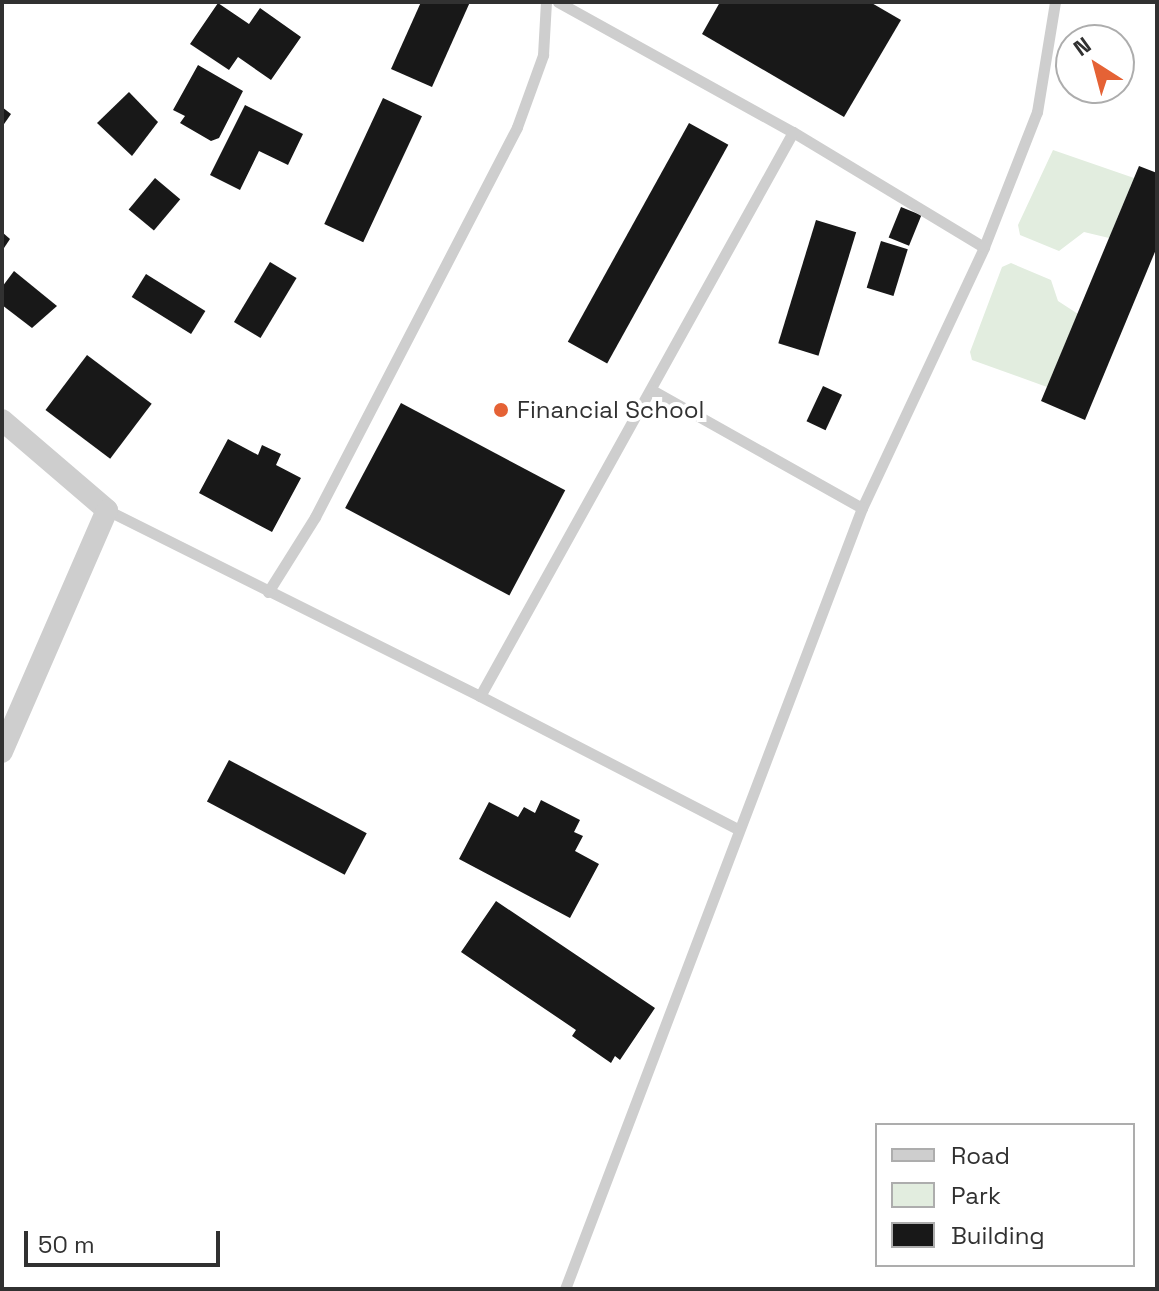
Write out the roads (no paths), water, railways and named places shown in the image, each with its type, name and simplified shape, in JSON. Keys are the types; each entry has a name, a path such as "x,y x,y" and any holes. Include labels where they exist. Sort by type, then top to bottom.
{"street":[{"path":"2,420 107,510 2,752"}],"lane":[{"path":"268,592 379,397 517,127 543,55 546,2"},
{"path":"558,2 793,132 984,247"},
{"path":"565,1289 736,828 862,508 984,247 1037,112 1055,2"},
{"path":"480,696 793,132"},
{"path":"652,390 862,508"},
{"path":"107,510 736,828"}],"place":[{"name":"Financial School","path":"501,410"}]}
